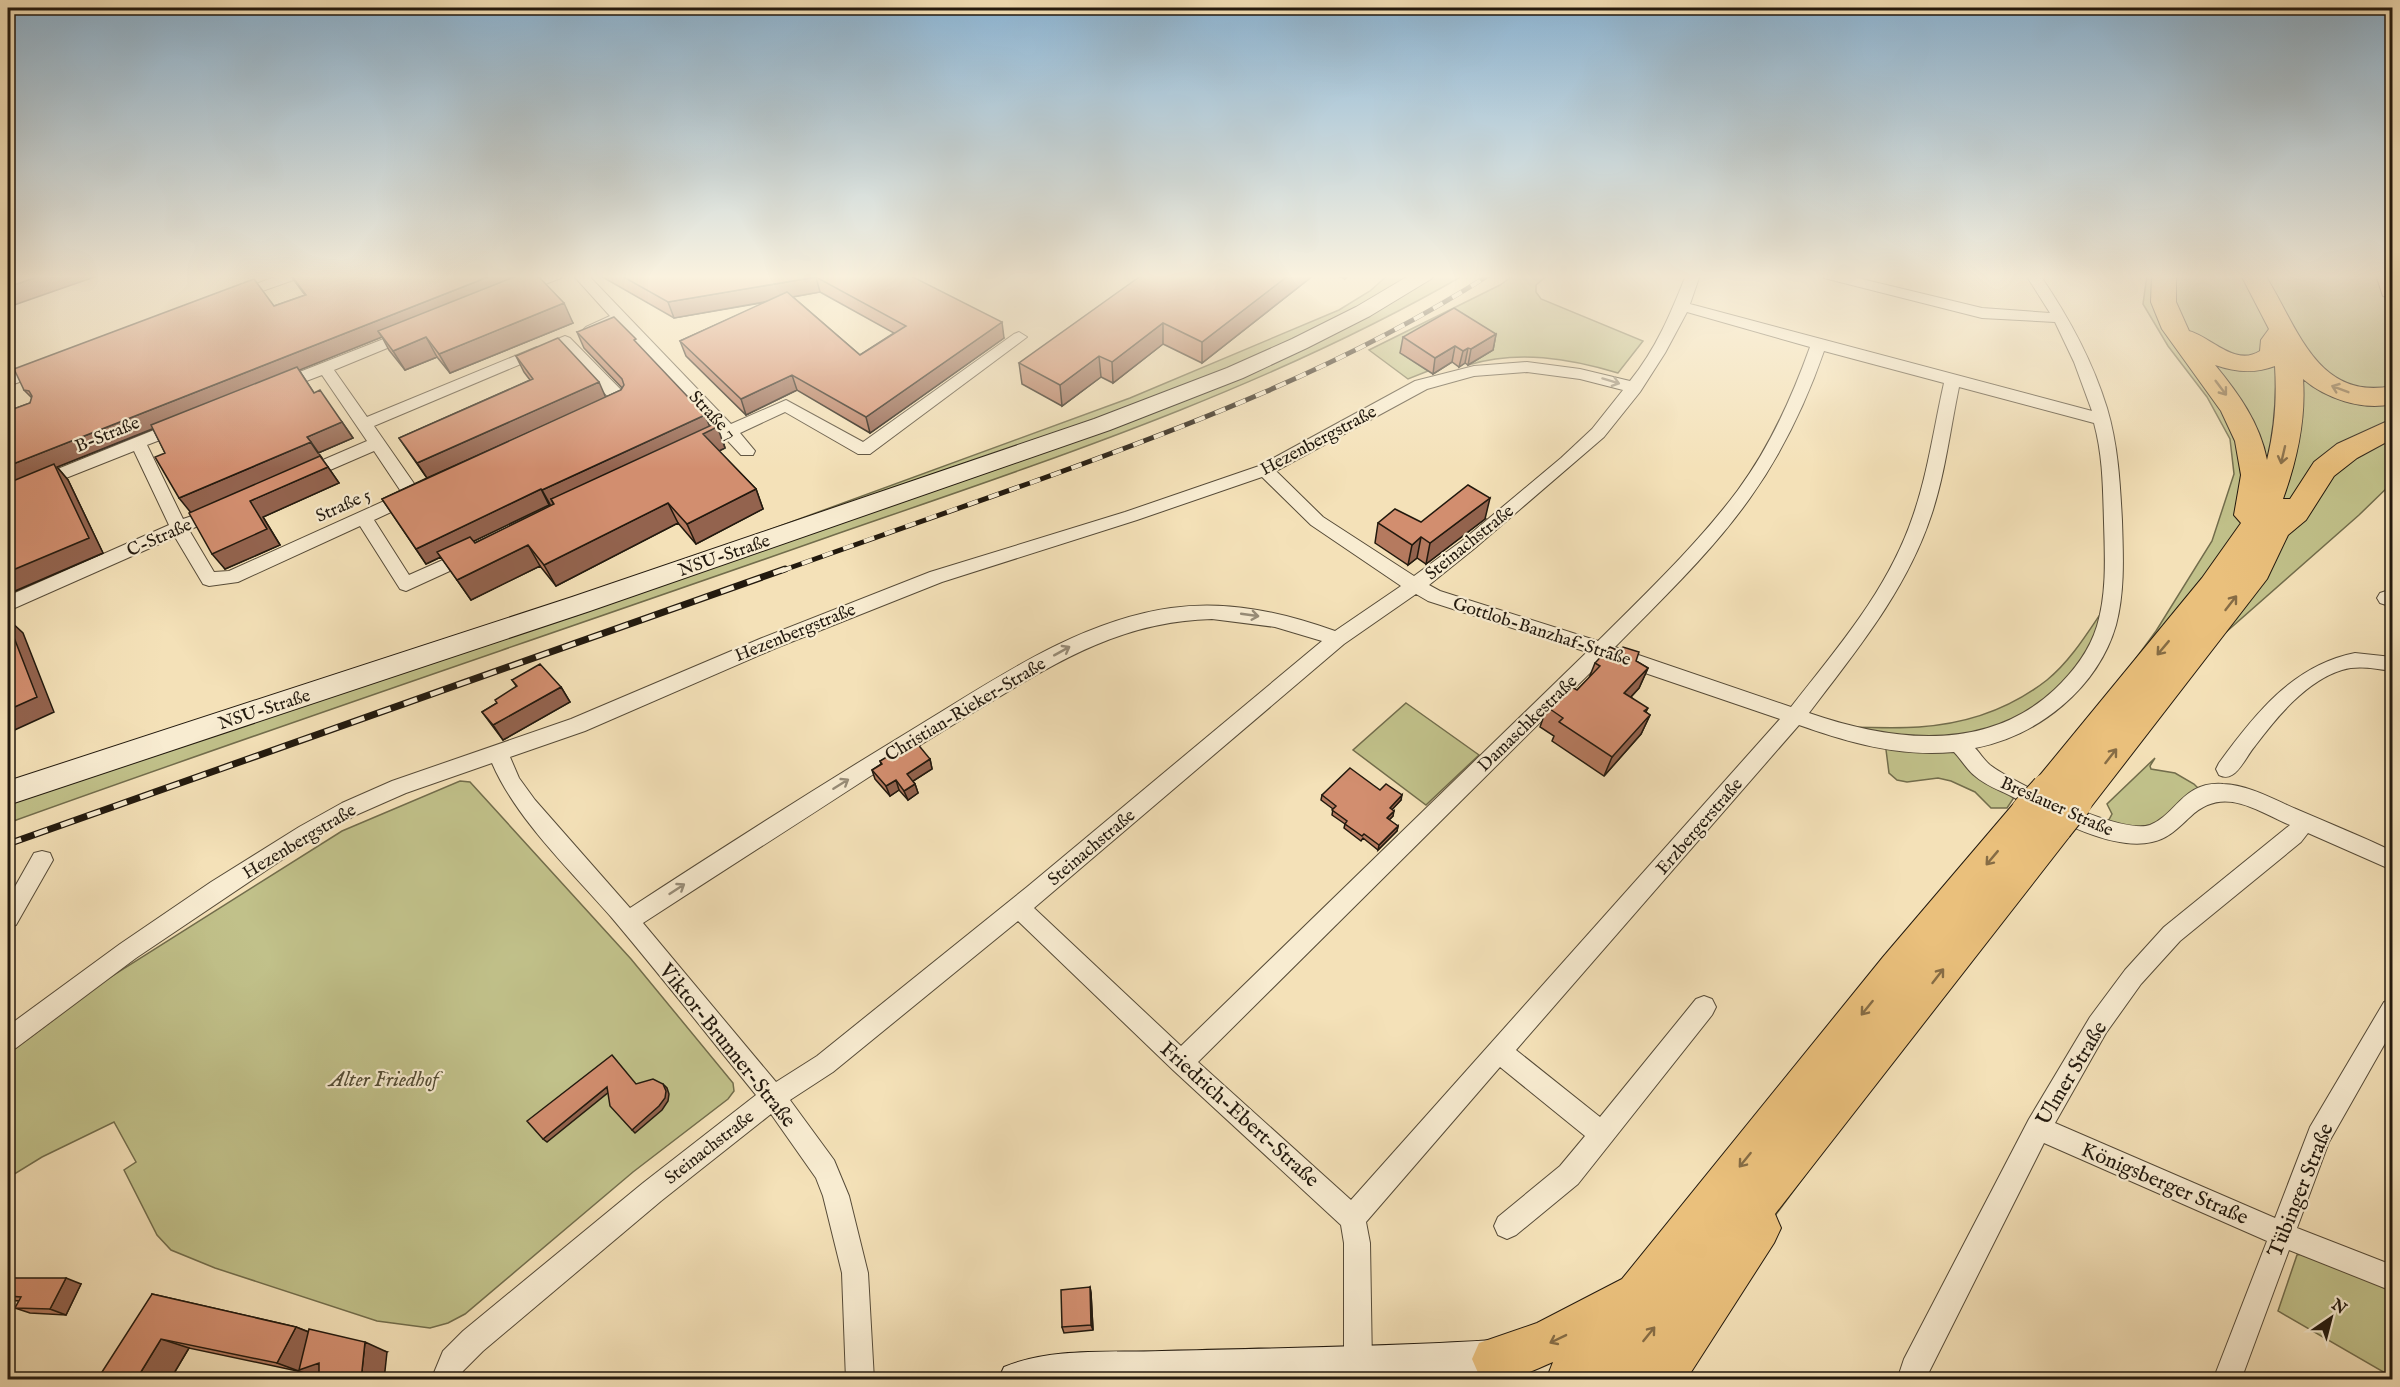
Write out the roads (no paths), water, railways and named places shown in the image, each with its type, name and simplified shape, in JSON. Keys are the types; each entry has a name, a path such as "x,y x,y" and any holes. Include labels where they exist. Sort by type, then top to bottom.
{"highway":[{"path":"2182,340 2229,399 2243,424 2253,455 2255,478 2253,501 2239,537 2213,586"},
{"path":"2190,340 2205,351 2243,362 2268,359 2273,354 2274,340 2288,342 2308,372 2343,391 2371,397 2392,396"},
{"path":"1569,1380 1898,969 2052,808 2256,571 2278,528 2298,476 2306,439 2304,386 2288,342"},
{"path":"1612,1380 1823,1121 2256,525 2266,506 2278,473 2288,430 2291,401 2288,342"},
{"path":"2278,528 2296,513 2324,469 2347,451 2384,435"},
{"path":"1659,1380 1779,1198 1823,1121"},
{"path":"1495,1359 1522,1353 1562,1337 1644,1288"}],"main road":[{"name":"NSU-Straße","path":"8,793 419,658 1074,434 1236,372 1308,340"},
{"path":"1017,1380 1042,1374 1389,1366 1495,1359"}],"street":[{"path":"270,390 395,340"},
{"path":"364,424 568,340"},
{"name":"Straße 7","path":"643,340 747,451"},
{"path":"686,452 786,405 864,450 1015,340"},
{"name":"Steinachstraße","path":"445,1380 453,1361 473,1341 652,1192 773,1097 825,1064 1019,908 1337,639 1414,586 1567,462 1598,433 1634,388 1665,340"},
{"path":"1803,340 2101,419"},
{"name":"Gottlob-Banzhaf-Straße","path":"1265,470 1317,521 1353,548 1434,596 1850,735 1885,742 1928,746 1959,743 2014,726 2050,705 2069,690 2086,670 2103,636 2112,597 2114,560 2110,458 2101,419 2072,340"},
{"path":"565,341 621,400 590,414"},
{"name":"Damaschkestraße","path":"1181,1062 1601,650 1695,554 1751,485 1783,432 1802,391 1819,344"},
{"path":"8,381 61,361"},
{"name":"Hezenbergstraße","path":"8,1040 128,951 326,821 399,787 578,725 769,642 936,576 1131,516 1265,470 1420,385 1460,372 1495,367 1548,367 1586,374 1634,388"},
{"path":"290,481 378,443 325,368"},
{"name":"Erzbergerstraße","path":"1352,1218 1794,717 1872,617 1907,553 1922,517 1933,476 1952,380"},
{"name":"B-Straße","path":"8,495 193,421"},
{"name":"Straße 5","path":"138,443 180,528 209,579 232,577 418,493 378,443"},
{"name":"C-Straße","path":"8,604 213,513"},
{"path":"363,517 406,584 482,549"},
{"name":"Christian-Rieker-Straße","path":"628,921 924,733 1039,663 1093,636 1152,618 1204,612 1248,615 1282,621 1337,639"},
{"path":"2226,769 2250,735 2296,690 2319,672 2336,664 2355,660 2392,664"},
{"name":"Breslauer Straße","path":"1959,743 1982,770 1997,779 2116,834 2140,836 2153,834 2195,799 2204,794 2227,792 2304,822 2392,861"},
{"name":"Viktor-Brunner-Straße","path":"498,753 511,783 528,806 628,921 773,1097 825,1169 836,1196 855,1273 860,1380"},
{"name":"Ulmer Straße","path":"1911,1380 1914,1369 1968,1260 2038,1128 2098,1025 2133,978 2172,934 2294,836 2304,822"},
{"path":"8,918 42,860"},
{"name":"Friedrich-Ebert-Straße","path":"1019,908 1181,1062 1352,1218"},
{"path":"1507,1226 1569,1175 1704,1007"},
{"name":"Tübinger Straße","path":"2227,1380 2319,1136 2392,1010"},
{"path":"1500,1052 1602,1134"},
{"name":"Königsberger Straße","path":"2038,1128 2281,1234 2392,1278"},
{"path":"1352,1218 1357,1243 1358,1365"}],"railway":[{"path":"781,571 1149,439 1266,392 1376,340"},
{"path":"8,844 785,569"}],"park label":[{"name":"Alter Friedhof","path":"384,1079"}]}
